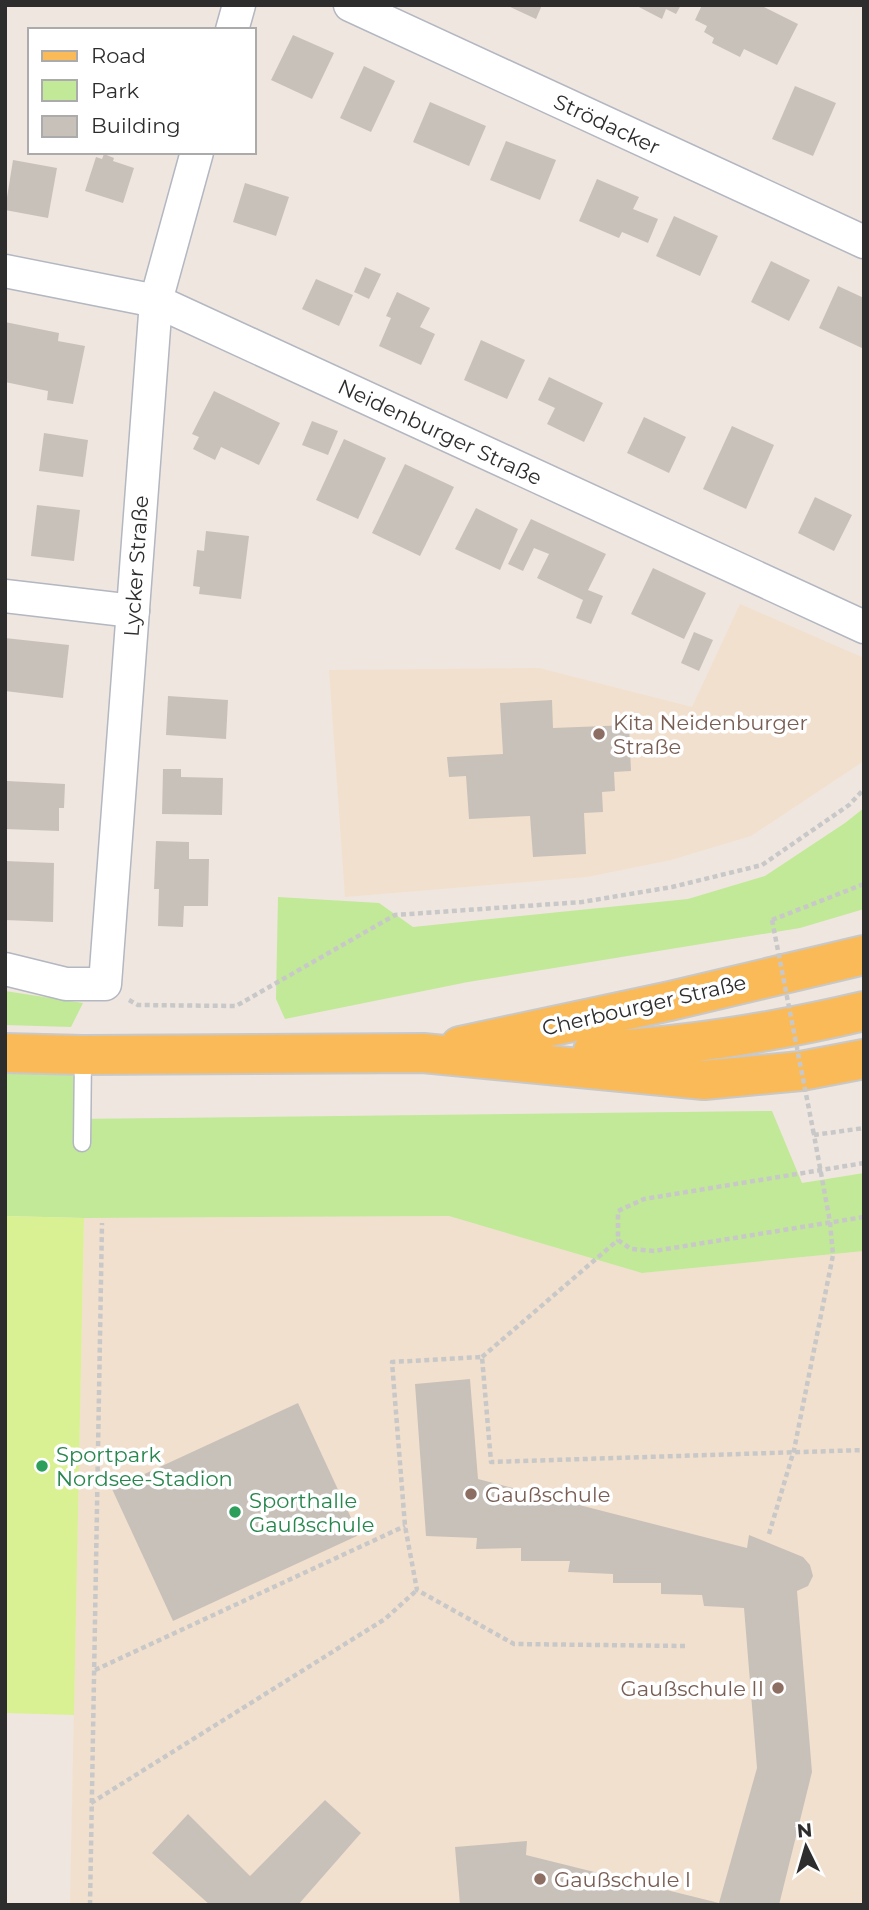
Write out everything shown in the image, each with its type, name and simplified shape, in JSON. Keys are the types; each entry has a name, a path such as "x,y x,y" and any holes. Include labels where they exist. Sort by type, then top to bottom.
{"main road":[{"name":"Cherbourger Straße","path":"424,1053 670,1001 864,955"},
{"path":"424,1053 525,1055 683,1044 752,1034 864,1012"},
{"name":"Cherbourger Straße","path":"5,1053 424,1053 704,1080 801,1071 864,1059"}],"street":[{"path":"233,28 239,5"},
{"name":"Strödacker","path":"350,5 864,242"},
{"name":"Lycker Straße","path":"105,984 156,301 196,154"},
{"name":"Neidenburger Straße","path":"5,271 156,301 864,627"},
{"path":"5,596 133,611"},
{"path":"5,969 66,984 105,984"}],"lane":[{"path":"82,1143 83,1055"}],"path":[{"path":"105,984 138,1005 236,1006 395,915 582,902 672,887 762,866 849,805 864,789"},
{"path":"769,1534 794,1450 833,1255 821,1170 772,920 864,884"},
{"path":"814,1135 864,1128"},
{"path":"417,1590 405,1526 392,1362 482,1357 618,1240 618,1211 644,1199 864,1163"},
{"path":"618,1240 631,1249 654,1251 864,1217"},
{"path":"90,1905 102,1223"},
{"path":"482,1357 491,1462 794,1450 864,1450"},
{"path":"94,1670 405,1526"},
{"path":"90,1803 385,1619 417,1590"},
{"path":"417,1590 514,1644 685,1646"}],"shaded area":[{"name":"Kita Neidenburger Straße","path":"740,604 864,658 864,761 751,836 671,860 587,877 345,897 329,670 539,668 692,707"},
{"name":"Gaußschule","path":"449,1216 642,1273 864,1251 864,1905 70,1905 84,1218"}],"green space":[{"path":"864,808 864,909 800,928 468,982 285,1019 276,999 278,897 379,903 413,927 688,899 765,876"},
{"path":"5,991 83,1003 71,1027 5,1025"},
{"path":"5,1072 73,1074 75,1119 772,1111 802,1183 864,1173 864,1251 642,1273 449,1216 5,1216"},
{"name":"Sportpark Nordsee-Stadion","path":"5,1216 84,1218 74,1715 5,1713"}],"building":[{"path":"506,5 542,5 536,19"},
{"path":"635,5 681,5 676,14 666,9 662,19"},
{"path":"702,5 760,5 798,24 777,65 744,49 740,57 712,43 714,38 704,32 707,26 695,20"},
{"path":"293,35 334,53 312,99 271,80"},
{"path":"364,66 395,81 371,132 340,118"},
{"path":"795,86 836,103 813,156 772,139"},
{"path":"430,102 486,126 469,166 413,142"},
{"path":"506,141 556,160 540,200 490,180"},
{"path":"104,154 114,158 113,161 134,168 123,203 85,191 96,157 102,159"},
{"path":"13,160 57,168 48,218 5,210"},
{"path":"597,179 639,197 633,209 658,219 648,243 622,232 619,238 579,221"},
{"path":"245,183 289,197 276,236 233,222"},
{"path":"674,216 718,236 700,276 656,256"},
{"path":"771,261 810,280 789,321 751,302"},
{"path":"365,267 381,274 369,299 354,292"},
{"path":"316,279 353,295 339,326 302,309"},
{"path":"838,286 864,298 864,349 819,328"},
{"path":"397,292 430,308 420,327 435,334 421,365 379,346 391,318 386,316"},
{"path":"5,322 59,333 58,341 85,346 73,404 47,400 48,391 5,382"},
{"path":"481,340 525,360 507,399 464,380"},
{"path":"549,377 603,403 584,442 547,424 555,408 538,400"},
{"path":"214,391 280,423 259,465 221,447 215,460 193,449 199,437 192,434"},
{"path":"644,417 686,437 669,473 627,453"},
{"path":"312,421 338,431 328,455 302,445"},
{"path":"732,426 774,445 746,509 703,489"},
{"path":"44,433 88,440 83,477 39,471"},
{"path":"344,439 386,458 358,519 316,500"},
{"path":"405,464 454,487 420,556 372,533"},
{"path":"815,497 852,515 834,551 798,533"},
{"path":"37,505 80,510 74,561 31,556"},
{"path":"476,508 518,529 500,570 455,549"},
{"path":"531,519 606,554 588,590 603,596 591,624 576,618 583,600 537,578 549,554 534,548 523,571 508,564"},
{"path":"206,531 249,536 241,599 199,594 200,587 193,586 197,550 204,551"},
{"path":"653,568 706,593 684,639 631,614"},
{"path":"694,632 713,640 699,671 681,663"},
{"path":"5,638 69,645 63,698 5,691"},
{"path":"168,696 228,700 226,739 166,735"},
{"path":"552,700 553,728 629,725 631,771 614,772 615,791 602,792 603,812 584,813 586,854 533,857 530,816 469,819 466,776 449,777 447,757 503,754 500,703"},
{"path":"163,769 181,769 181,777 223,778 222,815 162,814"},
{"path":"7,781 65,784 64,808 59,808 59,831 5,829"},
{"path":"156,841 189,842 189,859 209,859 208,906 184,906 183,927 158,926 159,889 154,889"},
{"path":"5,861 54,863 53,922 5,920"},
{"name":"Gaußschule II","path":"470,1379 478,1479 747,1548 749,1535 803,1557 810,1565 813,1576 808,1586 797,1591 812,1772 779,1905 460,1905 455,1847 527,1841 526,1855 719,1903 757,1768 744,1608 704,1606 702,1595 661,1594 661,1583 613,1583 613,1574 568,1572 570,1561 521,1561 521,1548 476,1549 477,1538 426,1536 415,1384"},
{"name":"Sporthalle Gaußschule","path":"298,1403 359,1535 173,1621 112,1489"},
{"path":"325,1800 361,1833 298,1905 210,1905 152,1853 188,1814 250,1876"}],"place":[{"name":"Kita Neidenburger Straße","path":"599,734"},
{"name":"Sportpark Nordsee-Stadion","path":"42,1466"},
{"name":"Gaußschule","path":"471,1494"},
{"name":"Sporthalle Gaußschule","path":"235,1512"},
{"name":"Gaußschule II","path":"778,1688"},
{"name":"Gaußschule I","path":"540,1879"}]}
